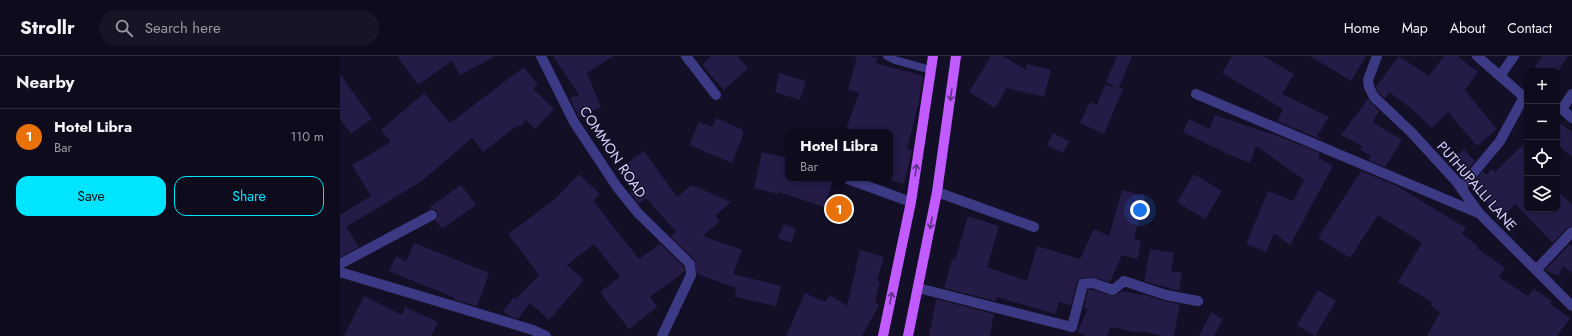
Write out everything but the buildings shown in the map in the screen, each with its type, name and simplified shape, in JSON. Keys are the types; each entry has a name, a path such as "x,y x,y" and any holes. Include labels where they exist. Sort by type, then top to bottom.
{"main road":[{"path":"884,336 911,202 933,56"},
{"path":"908,336 937,192 956,56"}],"street":[{"name":"COMMON ROAD","path":"541,56 574,122 618,188 638,213 690,264 691,276 662,336"},
{"path":"686,56 716,95"},
{"name":"PUTHUPALLI LANE","path":"1378,56 1368,80 1371,91 1378,101 1410,132 1461,188 1479,213 1572,306"},
{"path":"1461,188 1500,141 1524,97 1477,56"},
{"path":"1500,76 1514,56"},
{"path":"1196,94 1479,213"},
{"path":"1572,94 1562,109 1572,118"},
{"path":"853,181 911,202"},
{"path":"937,192 1034,227"},
{"path":"340,264 432,215"},
{"path":"1536,270 1572,232"},
{"path":"340,272 532,330 546,336"},
{"path":"918,288 1072,327 1083,284 1093,283 1113,290 1124,281 1166,295 1198,301"}],"lane":[{"path":"887,56 895,60 931,70"}],"place":[{"name":"Hotel Libra","path":"839,209"}]}
